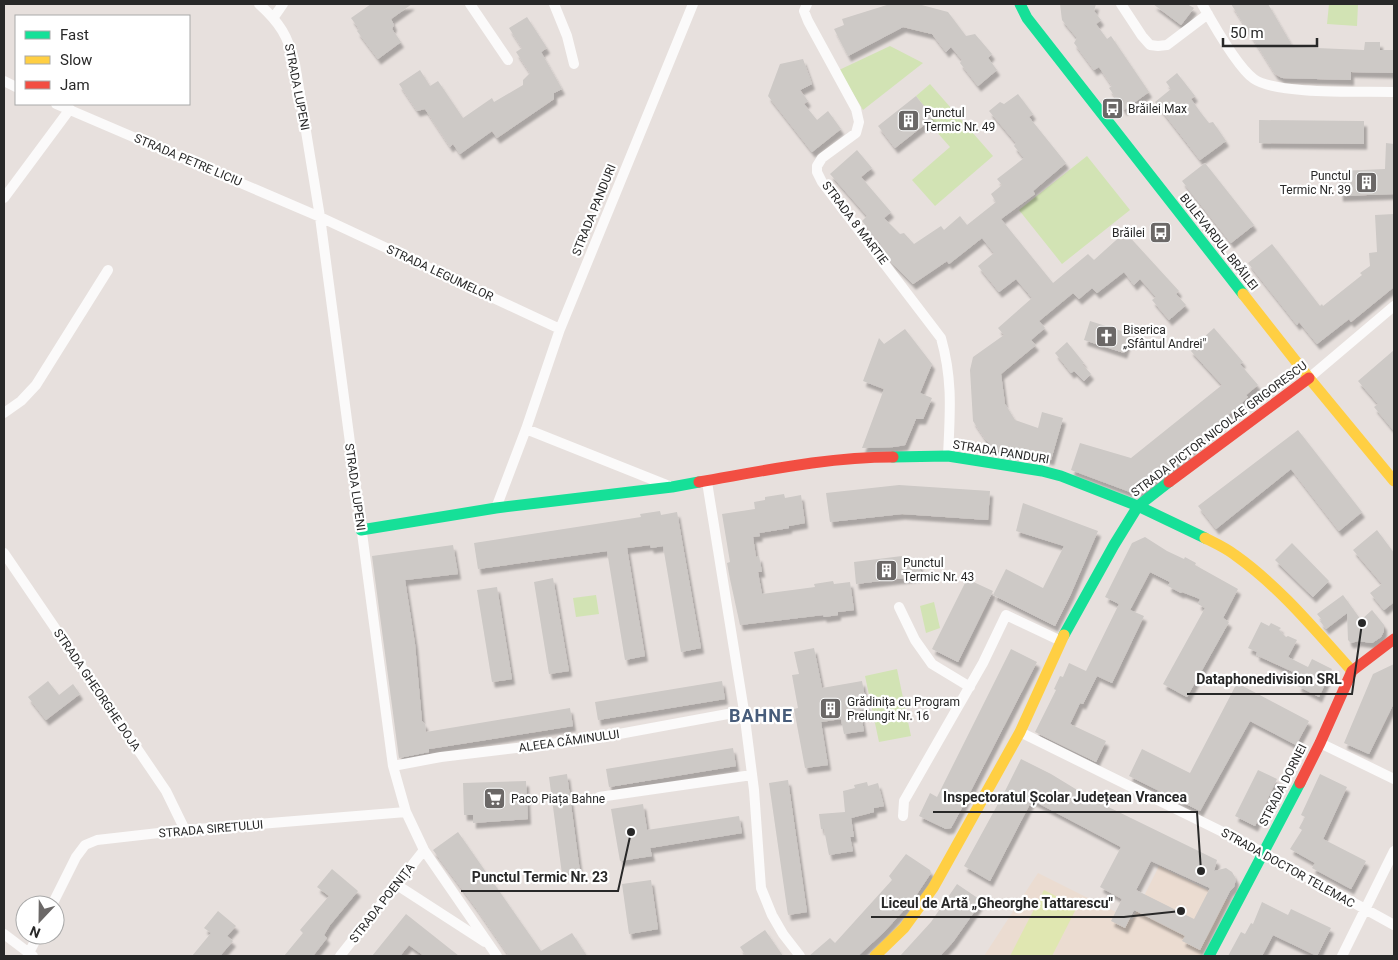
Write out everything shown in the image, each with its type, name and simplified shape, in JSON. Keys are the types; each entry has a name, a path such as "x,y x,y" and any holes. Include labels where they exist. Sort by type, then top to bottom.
{"street":[{"name":"STRADA LUPENI","path":"259,4 274,17 290,43 295,64 320,217 393,766 406,812 424,850 497,956"},
{"path":"274,17 283,4"},
{"path":"470,4 508,60"},
{"path":"554,4 567,36 574,64"},
{"name":"STRADA PANDURI","path":"496,508 526,429 560,329 693,4"},
{"name":"STRADA 8 MARTIE","path":"806,4 804,12 808,21 856,109 859,122 856,133 822,158 817,166 817,172 822,182 941,338 946,356 950,390 948,456"},
{"name":"BULEVARDUL BRĂILEI","path":"1008,4 1027,18"},
{"name":"BULEVARDUL BRĂILEI","path":"1020,4 1027,18 1309,378 1394,481"},
{"path":"1027,4 1027,18"},
{"path":"1121,4 1142,36 1150,45 1158,46 1166,45 1208,14"},
{"path":"1202,4 1242,66 1254,79 1270,86 1296,90 1394,92"},
{"name":"STRADA PETRE LICIU","path":"58,105 320,217"},
{"path":"4,198 70,110"},
{"name":"STRADA LEGUMELOR","path":"320,217 560,329"},
{"path":"4,413 21,401 36,385 108,270"},
{"name":"STRADA PICTOR NICOLAE GRIGORESCU","path":"875,956 904,928 933,888 1020,732 1061,641 1114,544 1138,506 1309,378 1394,306"},
{"name":"STRADA PANDURI","path":"526,429 672,487"},
{"name":"STRADA PANDURI","path":"361,530 496,508 707,482 783,467 856,457 948,456 1042,471 1061,476 1138,506 1199,534 1234,554 1268,580 1352,672"},
{"path":"707,482 744,711 752,775 761,888 772,915 783,934 800,956"},
{"name":"STRADA GHEORGHE DOJA","path":"4,553 166,792 185,830"},
{"path":"899,607 915,640 932,664 970,687"},
{"path":"903,816 904,801 970,687 1006,615 1061,641"},
{"name":"STRADA DORNEI","path":"1209,956 1280,823 1320,743 1352,672 1394,639"},
{"name":"ALEEA CĂMINULUI","path":"393,766 441,757 592,739 744,711"},
{"name":"STRADA DOCTOR TELEMAC","path":"1020,732 1263,852 1394,925"},
{"path":"1320,743 1394,779"},
{"path":"599,797 752,775"},
{"name":"STRADA SIRETULUI","path":"57,895 76,857 85,846 97,840 185,830 406,812"},
{"name":"STRADA POENIȚA","path":"340,956 424,850"},
{"path":"1342,956 1394,851"},
{"path":"397,885 490,946"},
{"path":"4,934 31,955"}],"shaded area":[{"path":"1159,866 1230,901 1201,956 984,956 1038,873 1132,920"}],"green space":[{"path":"1329,4 1358,4 1357,26 1327,24"},
{"path":"890,46 923,63 863,110 839,70"},
{"path":"930,84 993,156 935,206 912,180 950,147 928,122 933,117 916,96"},
{"path":"1087,156 1130,210 1062,264 1019,210"},
{"path":"596,595 599,614 576,617 573,598"},
{"path":"934,602 940,628 926,633 920,606"},
{"path":"897,669 911,736 879,742 865,676"},
{"path":"1044,890 1077,907 1052,956 1010,956"}],"building":[{"path":"371,4 412,4 391,19 394,25 392,29 401,42 378,59 357,31 359,29 351,18"},
{"path":"890,4 918,4 948,12 966,36 975,34 992,54 988,58 997,70 978,86 960,63 962,60 951,47 946,52 932,34 903,27 848,56 834,29 844,25 842,19"},
{"path":"1060,4 1096,4 1094,11 1101,20 1096,24 1107,39 1111,36 1149,92 1124,110 1109,88 1112,86 1099,67 1094,70 1074,43 1077,38 1062,20"},
{"path":"1153,4 1187,4 1194,8 1181,25"},
{"path":"1231,4 1268,4 1293,47 1364,50 1365,42 1380,42 1380,50 1394,50 1394,73 1351,72 1351,80 1282,78 1275,74"},
{"path":"527,17 547,48 541,52 562,89 554,93 554,99 497,138 492,131 460,154 453,144 450,147 425,109 417,111 399,84 420,70 430,86 438,81 463,118 492,98 494,102 523,85 523,80 530,73 516,52 522,48 509,28"},
{"path":"803,59 812,84 800,90 808,101 804,104 817,120 828,111 841,129 812,152 768,96 780,64"},
{"path":"1177,73 1195,96 1191,99 1201,113 1209,123 1213,122 1226,141 1200,160 1155,102 1171,89 1166,82"},
{"path":"1018,94 1033,114 1029,117 1066,163 1033,191 1035,194 1001,219 1053,283 1088,254 1094,260 1125,232 1179,291 1176,294 1186,305 1169,320 1152,300 1156,297 1140,279 1134,285 1124,272 1097,293 1092,288 1079,299 1073,293 1039,321 1045,328 1031,340 1036,345 1001,374 1005,404 1015,420 1038,428 1042,412 1063,418 1051,460 1021,452 1018,456 995,449 985,439 973,421 970,370 973,357 1004,335 998,328 1032,298 1016,279 999,292 978,266 994,253 982,238 949,264 947,261 913,284 893,264 881,248 883,247 862,221 867,216 830,174 857,150 872,168 861,177 891,212 884,218 900,234 904,233 914,244 941,226 944,230 960,216 967,225 996,202 991,194 1002,185 997,179 1024,158 1014,146 1016,143 989,111 1000,102 1004,104"},
{"name":"Punctul Termic Nr. 49","path":"916,96 933,118 895,148 878,126"},
{"path":"1259,120 1364,121 1364,144 1259,143"},
{"name":"Punctul Termic Nr. 39","path":"1386,143 1394,144 1394,194 1340,196 1339,171 1385,169"},
{"path":"1205,163 1254,225 1231,243 1182,181"},
{"path":"1394,214 1394,287 1351,322 1349,319 1317,344 1299,322 1297,325 1248,263 1272,244 1320,306 1322,304 1323,306 1362,275 1360,273 1370,266 1369,253 1377,252 1375,215"},
{"name":"Biserica „Sfântul Andrei\"","path":"1090,321 1131,334 1124,353 1084,340"},
{"path":"1214,328 1243,362 1240,364 1258,385 1226,417 1228,419 1143,491 1130,492 1071,470 1080,443 1131,458 1222,385 1190,350"},
{"path":"905,329 932,364 920,393 932,398 923,419 916,419 905,445 862,448 884,389 863,381 879,338 884,344"},
{"path":"1067,342 1091,374 1084,381 1074,371 1071,373 1055,353"},
{"path":"1394,350 1394,431 1374,407 1378,404 1358,381"},
{"path":"1298,430 1362,512 1339,531 1291,469 1216,529 1198,506"},
{"path":"899,485 990,491 988,520 902,514 830,522 826,493"},
{"path":"784,494 785,498 801,495 805,523 759,533 760,536 753,537 756,557 759,556 762,572 758,572 762,594 815,587 814,584 833,581 834,584 850,582 854,610 838,612 838,615 824,617 823,615 740,625 727,563 730,562 722,514 755,509 754,502 765,500 765,497"},
{"path":"1023,503 1098,531 1055,626 993,595 1006,569 1043,588 1064,546 1016,531"},
{"path":"660,511 661,515 677,512 701,648 681,652 663,546 651,548 650,545 627,548 645,656 625,660 607,551 478,569 474,543 641,517 640,514"},
{"path":"1377,530 1394,553 1394,602 1384,610 1370,593 1382,584 1353,550"},
{"path":"1145,537 1167,551 1196,563 1195,565 1238,589 1223,618 1229,622 1187,697 1163,684 1205,608 1198,604 1200,599 1181,593 1168,586 1170,582 1150,572 1130,610 1144,616 1112,683 1097,676 1083,704 1080,703 1070,724 1106,741 1096,762 1035,732 1056,690 1054,689 1060,676 1063,677 1069,663 1086,671 1119,604 1105,597 1132,543"},
{"path":"1292,543 1329,581 1313,597 1275,560"},
{"path":"453,545 458,574 405,580 415,644 422,721 425,724 426,732 570,708 573,726 429,749 429,752 399,758 372,556"},
{"name":"Punctul Termic Nr. 43","path":"902,556 903,563 919,561 921,576 856,584 854,562"},
{"path":"553,578 569,671 549,674 534,582"},
{"path":"967,579 993,591 958,662 932,649"},
{"path":"497,587 512,679 492,682 477,590"},
{"path":"1343,595 1361,620 1372,610 1384,625 1381,637 1372,643 1358,641 1351,643 1348,640 1347,613 1326,629 1317,614"},
{"path":"1261,622 1269,626 1271,623 1281,628 1279,630 1286,637 1297,640 1288,657 1308,667 1312,659 1332,669 1319,697 1298,686 1300,675 1256,655 1257,652 1248,648"},
{"name":"Grădinița cu Program Prelungit Nr. 16","path":"814,648 822,688 862,681 867,709 860,710 864,731 844,734 841,719 821,722 828,765 805,768 794,709 798,708 792,675 799,674 794,652"},
{"path":"1011,649 1037,662 963,806 951,828 946,829 919,816 930,793 937,797"},
{"path":"1394,664 1394,703 1369,754 1344,743 1373,674"},
{"path":"48,681 59,695 73,684 80,694 46,720 28,697"},
{"path":"722,681 725,699 598,720 595,702"},
{"path":"1237,683 1309,721 1296,745 1250,721 1200,811 1129,776 1142,749 1190,773"},
{"path":"733,748 736,766 609,787 606,769"},
{"path":"1021,759 1051,774 1092,799 1217,860 1214,871 1226,868 1232,872 1236,879 1234,887 1230,891 1200,950 1182,941 1185,936 1134,910 1125,928 1111,921 1122,899 1100,887 1121,847 1032,800 990,881 964,866","holes":["1151,861 1210,888 1194,919 1136,890"]},
{"path":"1258,770 1277,779 1255,826 1235,816"},
{"path":"567,774 580,872 562,874 549,777"},
{"path":"1320,774 1347,787 1323,839 1366,861 1351,889 1312,868 1315,863 1290,849 1302,830 1299,828 1305,817 1301,815"},
{"path":"788,780 807,912 788,915 769,783"},
{"name":"Paco Piața Bahne","path":"526,781 528,819 473,823 473,815 464,815 463,783"},
{"path":"867,782 868,786 878,783 884,806 874,808 874,812 851,818 854,837 850,837 853,851 829,855 824,829 821,829 819,814 845,812 843,791 855,788 854,785"},
{"path":"643,804 647,830 739,816 742,833 650,848 652,856 620,861 611,809"},
{"path":"458,832 541,951 572,933 587,956 509,956 433,850"},
{"path":"906,854 930,870 931,873 913,900 884,932 858,956 809,956 830,938 835,943 892,880 889,876"},
{"path":"332,869 358,891 330,925 324,935 327,938 313,956 284,956 303,933 300,930 329,896 317,887"},
{"path":"651,880 658,929 629,934 622,884"},
{"path":"957,884 982,901 953,942 940,956 900,956 931,922"},
{"path":"1262,902 1288,915 1291,909 1331,928 1317,956 1273,935 1262,956 1228,956 1241,932 1245,934 1251,923 1253,924"},
{"path":"218,911 236,926 227,936 233,941 220,956 192,956 211,933 204,928"},
{"path":"406,914 459,956 424,956 409,945 400,956 372,956"},
{"path":"765,930 783,956 746,956 740,947"}],"traffic: fast":[{"path":"1020,4 1027,18 1243,294"},
{"path":"893,457 948,456 1042,471 1061,476 1138,506 1205,538"},
{"path":"361,530 496,508 672,487 699,482"},
{"path":"1064,635 1138,506 1169,482"},
{"path":"1209,956 1300,783"}],"traffic: slow":[{"path":"1243,294 1394,481"},
{"path":"1205,538 1232,552 1267,581 1352,671"},
{"path":"875,956 904,928 933,888 1020,732 1064,635"}],"traffic: jam":[{"path":"1169,482 1309,378"},
{"path":"699,482 819,462 893,457"},
{"path":"1300,783 1352,671 1394,639"}],"place":[{"name":"Brăilei Max","path":"1112,109"},
{"name":"Punctul Termic Nr. 49","path":"908,120"},
{"name":"Punctul Termic Nr. 39","path":"1367,183"},
{"name":"Brăilei","path":"1161,233"},
{"name":"Biserica „Sfântul Andrei\"","path":"1107,337"},
{"name":"Punctul Termic Nr. 43","path":"887,570"},
{"name":"Dataphonedivision SRL","path":"1362,623"},
{"name":"Grădinița cu Program Prelungit Nr. 16","path":"831,709"},
{"name":"Paco Piața Bahne","path":"495,799"},
{"name":"Punctul Termic Nr. 23","path":"631,832"},
{"name":"Inspectoratul Școlar Județean Vrancea","path":"1201,871"},
{"name":"Liceul de Artă „Gheorghe Tattarescu\"","path":"1181,911"}],"district":[{"name":"BAHNE","path":"761,715"}]}
